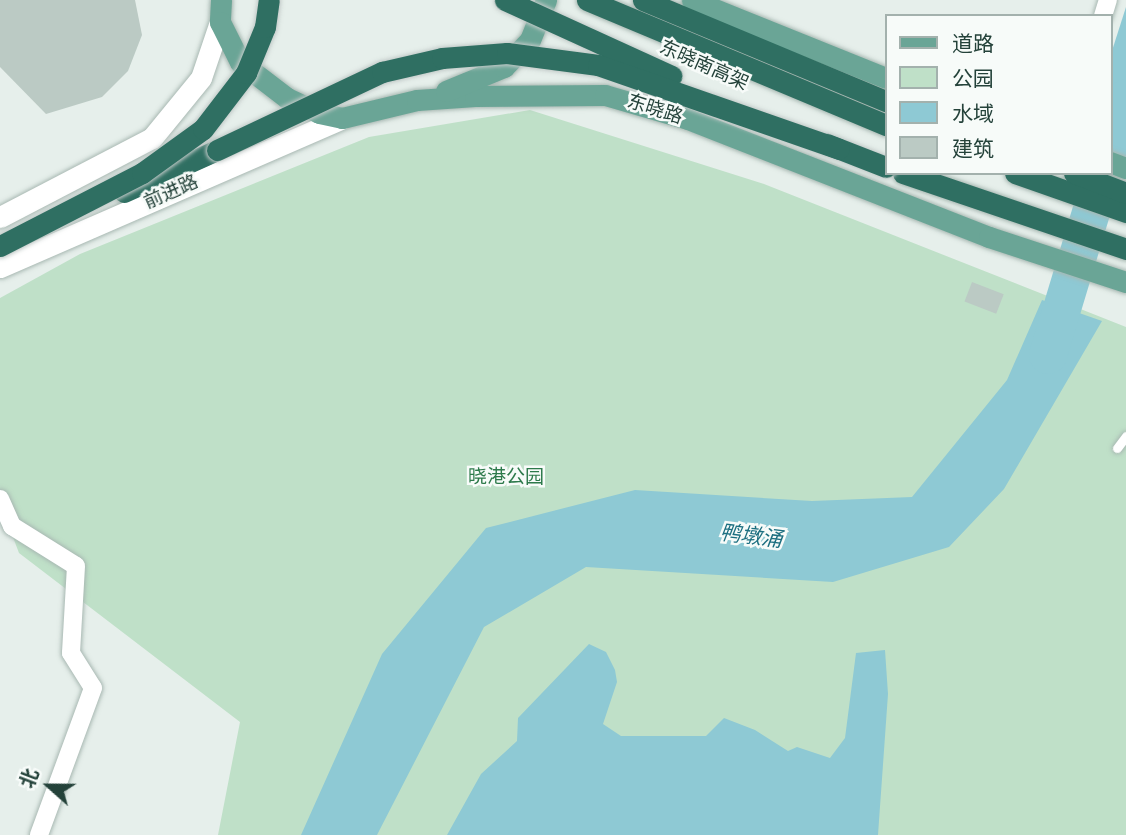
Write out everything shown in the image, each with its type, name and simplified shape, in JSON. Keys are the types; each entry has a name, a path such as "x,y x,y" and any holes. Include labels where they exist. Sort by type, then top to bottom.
{"highway":[{"path":"0,246 142,173 202,129 246,73 265,27 269,0"},
{"name":"东晓南高架","path":"505,0 839,149 884,166"},
{"name":"东晓南高架","path":"587,0 884,124"},
{"path":"643,0 884,100"},
{"path":"0,246 218,150 352,84 442,58 507,53 578,60 839,149"},
{"path":"909,175 1126,249"},
{"path":"1021,175 1126,212"},
{"path":"1078,175 1126,193"}],"main road":[{"path":"0,217 152,138 201,78 220,22 220,0"},
{"path":"418,100 504,67 530,40 546,0"},
{"path":"692,0 884,77"},
{"path":"220,22 240,62 265,84 319,113 342,118"},
{"name":"东晓路","path":"342,118 418,100 574,92 641,103 1031,251 1125,281"},
{"name":"前进路","path":"0,267 342,118"}],"street":[{"path":"0,499 12,526 76,566 71,653 93,688 39,835"}],"lane":[{"path":"1117,448 1126,436"}],"green space":[{"name":"晓港公园","path":"530,110 764,184 1126,327 1126,835 218,835 240,722 19,553 0,503 0,298 80,254 369,137"}],"water":[{"path":"1126,7 1126,123 1112,119 1112,51"},
{"path":"1042,300 1102,321 1004,489 949,547 833,582 586,567 484,627 377,835 301,835 382,654 486,528 635,490 812,501 912,497 1007,380"},
{"path":"589,644 606,652 615,670 617,682 603,724 621,736 706,736 724,718 755,730 788,751 797,747 830,758 845,738 856,653 885,650 888,694 878,835 447,835 481,774 517,741 518,718"}],"building":[{"path":"0,0 135,0 142,35 128,71 102,97 46,114 0,67"},
{"path":"972,282 1004,294 996,314 964,302"}],"waterway":[{"name":"鸭墩涌","path":"1112,144 1126,98"},
{"name":"鸭墩涌","path":"1048,355 1102,175"}]}
